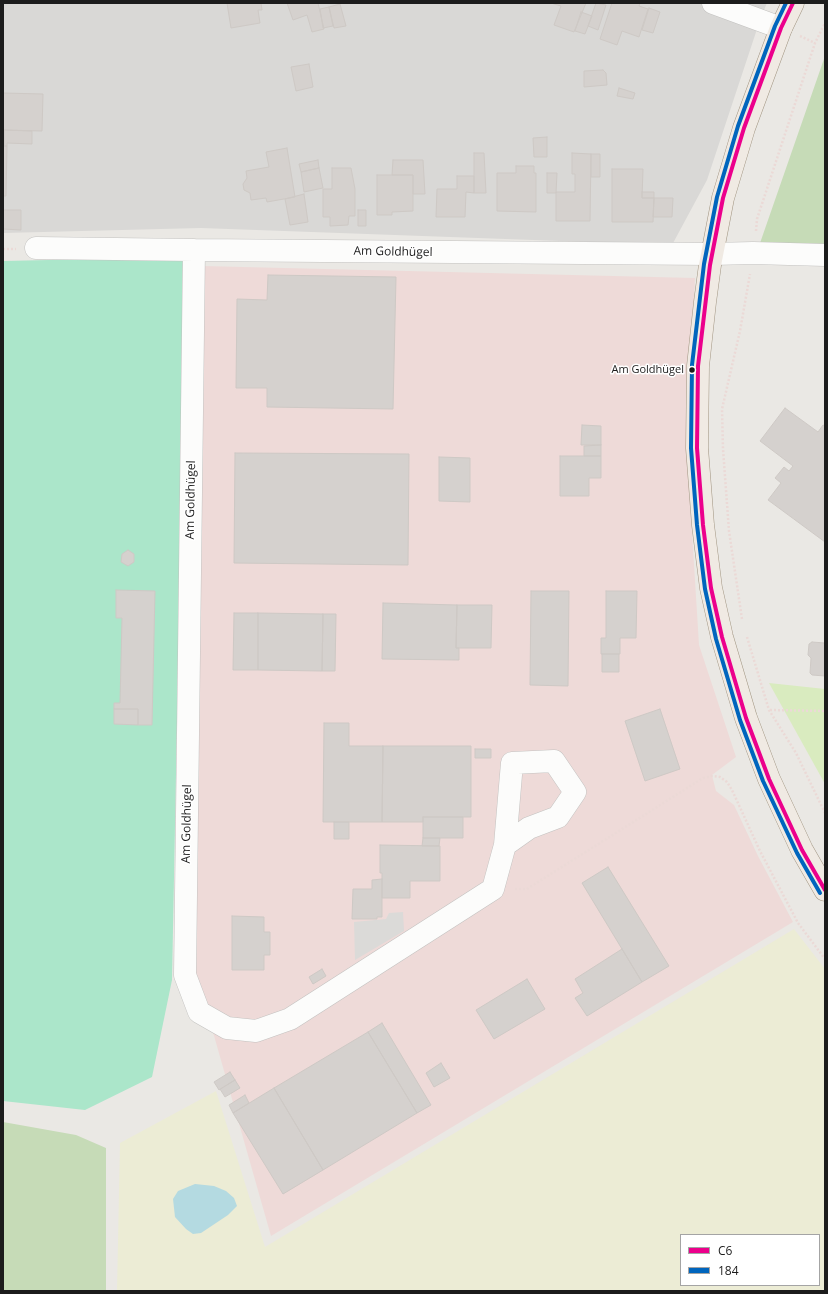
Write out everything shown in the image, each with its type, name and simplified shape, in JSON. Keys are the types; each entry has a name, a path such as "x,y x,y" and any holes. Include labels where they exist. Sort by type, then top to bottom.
{"main road":[{"path":"793,3 781,28 744,128 723,198 712,254 698,366 698,448 703,525 711,588 722,637 746,718 769,779 802,850 825,890"}],"street":[{"path":"713,3 781,28"},
{"name":"Am Goldhügel","path":"36,248 712,254 753,253 825,255"},
{"name":"Am Goldhügel","path":"194,250 185,975 199,1012 227,1028 256,1031 290,1019 493,889"},
{"path":"493,889 505,844"}],"path":[{"path":"743,626 729,531 723,449 722,409 740,331 757,219 815,43 825,24"},
{"path":"745,632 769,710 796,753 825,813"},
{"path":"769,710 825,711"},
{"path":"493,889 527,889 703,778 712,776 727,782 732,790 760,851 798,923 825,959"}],"shaded area":[{"path":"3,3 767,3 707,180 672,245 201,228 3,233"},
{"path":"202,266 695,278 687,452 699,645 736,757 712,775 716,791 734,805 758,856 793,922 271,1236 205,1004 191,971"},
{"path":"403,912 404,931 355,960 354,922 386,919 389,913"}],"green space":[{"path":"825,56 825,247 759,246"},
{"path":"186,257 172,980 152,1077 85,1110 3,1101 3,261"},
{"path":"769,683 825,689 825,784"},
{"path":"794,929 825,969 825,1291 117,1291 120,1143 216,1091 265,1247"},
{"path":"3,1122 76,1135 106,1148 106,1291 3,1291"}],"water":[{"path":"195,1184 214,1186 226,1191 234,1198 237,1206 228,1215 201,1233 193,1234 175,1217 173,1199 178,1191"}],"building":[{"path":"227,3 261,3 262,10 258,10 260,23 231,28"},
{"path":"287,3 318,3 324,29 312,32 307,15 293,20"},
{"path":"551,3 586,3 574,32 554,25 561,6"},
{"path":"596,3 606,5 598,30 588,26"},
{"path":"612,3 640,3 639,6 648,9 639,37 622,31 617,45 600,39"},
{"path":"340,4 346,26 334,28 329,7"},
{"path":"329,7 333,26 323,28 320,9"},
{"path":"649,8 660,12 653,33 642,30"},
{"path":"581,12 592,16 585,34 575,31"},
{"path":"309,64 313,87 296,91 291,67"},
{"path":"603,70 606,73 607,85 584,87 584,71"},
{"path":"619,88 635,93 633,99 617,96"},
{"path":"3,93 43,94 42,131 3,130"},
{"path":"3,130 4,146 7,146 6,196 3,196"},
{"path":"4,130 32,131 32,144 7,143 7,146 4,146"},
{"path":"547,137 547,157 534,157 533,138"},
{"path":"287,148 295,197 267,202 266,198 251,200 250,193 244,190 243,184 247,178 246,171 269,167 266,152"},
{"path":"474,153 484,153 486,193 474,193"},
{"path":"572,153 591,154 590,221 556,221 556,192 575,192 575,174 572,174"},
{"path":"591,154 600,154 600,177 591,177"},
{"path":"318,160 319,168 301,172 299,164"},
{"path":"393,160 423,160 425,194 413,194 413,175 392,175"},
{"path":"516,166 534,166 534,173 536,173 536,212 497,211 497,173 516,173"},
{"path":"319,168 323,188 304,192 301,172"},
{"path":"332,168 351,168 355,189 355,216 349,216 348,225 330,226 330,217 323,217 323,189 332,189"},
{"path":"612,169 643,169 642,198 654,198 653,222 612,222"},
{"path":"547,173 557,173 556,193 547,193"},
{"path":"377,175 413,175 413,211 392,212 392,215 377,215"},
{"path":"457,176 474,176 474,193 466,192 465,217 436,217 437,189 457,189"},
{"path":"642,192 654,192 654,198 642,198"},
{"path":"304,194 308,222 290,225 285,199"},
{"path":"654,198 673,198 672,217 653,217"},
{"path":"3,210 21,210 21,230 3,229"},
{"path":"358,210 366,210 366,226 358,226"},
{"path":"268,275 396,277 393,409 267,407 267,388 236,388 237,299 267,300"},
{"path":"785,408 818,432 823,425 825,426 825,542 768,500 781,483 775,478 784,467 789,471 793,466 760,441"},
{"path":"582,425 601,426 601,445 581,445"},
{"path":"601,445 601,456 584,456 584,446"},
{"path":"235,453 409,454 408,565 234,563"},
{"path":"560,456 601,456 601,478 589,478 589,496 560,496"},
{"path":"439,457 470,458 470,502 439,501"},
{"path":"128,550 134,554 134,562 128,566 121,562 122,554"},
{"path":"116,590 155,591 152,725 138,725 138,709 114,709 114,703 120,703 122,618 116,618"},
{"path":"531,591 569,591 568,686 530,685"},
{"path":"606,591 637,591 636,638 620,638 620,654 601,654 601,638 606,638"},
{"path":"383,603 457,605 456,648 459,648 459,660 382,659"},
{"path":"457,605 492,605 491,648 456,648"},
{"path":"234,613 258,613 258,670 233,670"},
{"path":"258,613 323,614 322,671 258,670"},
{"path":"323,614 336,614 335,671 322,671"},
{"path":"812,642 825,643 825,676 812,675 810,673 811,658 808,655 809,644"},
{"path":"602,654 619,654 619,672 602,672"},
{"path":"114,709 138,709 138,725 114,724"},
{"path":"660,709 680,769 645,781 625,721"},
{"path":"324,723 349,723 349,746 383,746 382,822 323,822"},
{"path":"383,746 471,746 471,817 423,817 423,822 382,822"},
{"path":"475,749 491,749 491,758 475,758"},
{"path":"423,817 463,817 463,838 423,838"},
{"path":"334,822 349,822 349,839 334,839"},
{"path":"423,838 440,838 439,846 422,846"},
{"path":"380,845 440,846 440,881 410,881 410,898 382,898"},
{"path":"608,867 669,966 642,982 582,883"},
{"path":"382,879 382,917 377,917 377,919 352,919 353,889 372,889 372,880"},
{"path":"232,916 264,917 264,932 270,932 270,955 264,955 264,970 232,970"},
{"path":"622,949 642,982 587,1016 575,998 583,993 575,979"},
{"path":"322,969 326,976 313,984 309,977"},
{"path":"527,979 545,1009 494,1039 476,1010"},
{"path":"382,1023 431,1105 417,1113 368,1032"},
{"path":"368,1032 417,1113 323,1170 274,1088"},
{"path":"441,1063 450,1078 434,1087 426,1073"},
{"path":"230,1072 235,1080 219,1090 214,1082"},
{"path":"235,1080 240,1088 225,1097 220,1089"},
{"path":"274,1088 323,1170 283,1194 233,1113"},
{"path":"245,1095 249,1103 233,1113 229,1105"}],"transit line":[{"name":"184","path":"786,3 775,26 738,126 717,197 704,264 692,365 691,448 697,525 705,589 716,639 740,720 763,781 797,853 820,893"},
{"name":"C6","path":"793,3 781,28 744,128 723,198 710,265 698,366 697,448 703,525 711,588 722,637 746,718 769,779 802,850 825,890"}],"place":[{"name":"Am Goldhügel","path":"692,370"}]}
